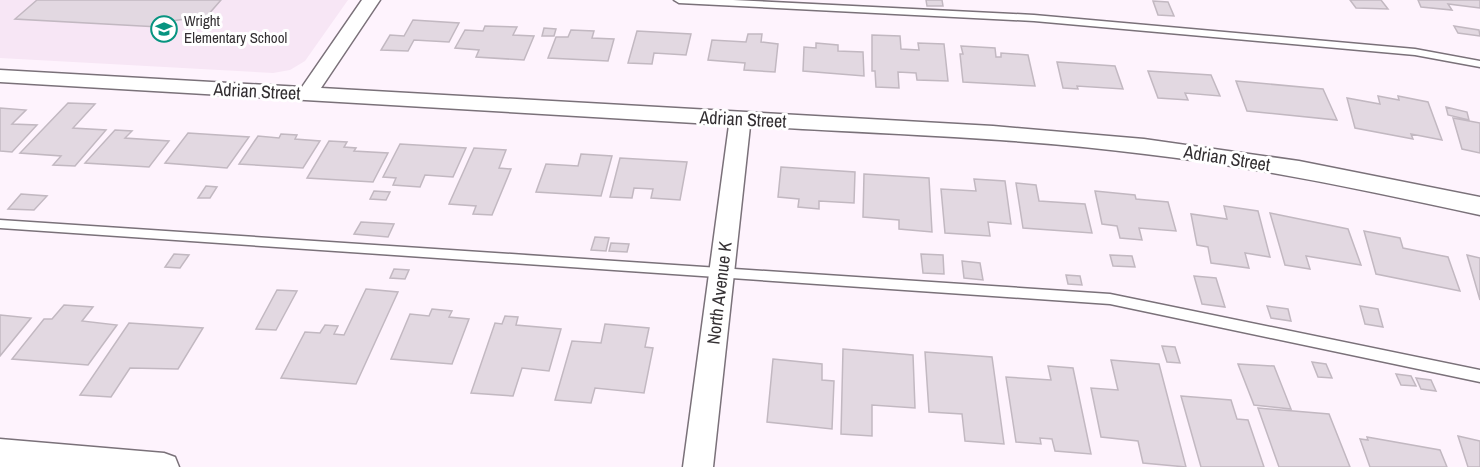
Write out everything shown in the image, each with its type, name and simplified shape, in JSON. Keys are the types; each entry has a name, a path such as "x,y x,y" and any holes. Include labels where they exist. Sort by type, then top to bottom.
{"street":[{"path":"307,94 371,0"},
{"name":"Adrian Street","path":"0,76 993,133 1144,146 1299,169 1480,206"},
{"name":"North Avenue K","path":"698,467 740,119"},
{"path":"0,453 164,467"}],"lane":[{"path":"679,0 1034,18 1415,52 1480,64"},
{"path":"0,224 1110,299 1480,376"}],"shaded area":[{"name":"Wright Elementary School","path":"0,0 348,0 305,61 290,70 273,73 0,58"}],"building":[{"path":"37,0 221,0 207,16 164,22 159,27 15,19"},
{"path":"926,0 942,0 943,6 927,6"},
{"path":"1350,0 1381,0 1388,9 1356,8"},
{"path":"1418,0 1480,0 1480,8 1448,4 1452,10 1421,7"},
{"path":"1153,1 1168,2 1174,16 1158,15"},
{"path":"413,20 459,23 449,42 414,40 408,51 381,50 390,35 404,36"},
{"path":"485,26 517,27 513,35 534,36 524,60 476,57 479,50 455,48 465,30 483,31"},
{"path":"1454,26 1479,30 1480,36 1458,33"},
{"path":"544,28 556,29 554,36 542,36"},
{"path":"571,30 594,31 592,38 614,39 608,61 548,58 556,37 568,37"},
{"path":"637,31 691,34 686,55 654,53 652,64 628,63"},
{"path":"748,34 762,34 761,42 778,44 775,72 744,70 745,63 708,60 712,40 746,42"},
{"path":"872,35 900,36 901,49 919,50 918,43 944,44 948,81 917,80 916,73 898,72 899,88 876,87 875,71 872,71"},
{"path":"816,43 838,45 838,51 863,52 864,76 803,71 804,47 816,48"},
{"path":"961,46 995,48 996,57 1001,57 1001,53 1028,55 1035,86 963,82"},
{"path":"1057,62 1115,66 1123,89 1077,86 1078,89 1063,88"},
{"path":"1148,71 1211,75 1220,96 1185,93 1188,100 1158,98"},
{"path":"1236,81 1323,89 1337,120 1247,111"},
{"path":"1378,96 1399,100 1398,96 1428,102 1442,140 1411,134 1413,139 1355,128 1347,98 1380,104"},
{"path":"68,103 95,104 73,128 106,130 75,166 53,165 61,156 20,153"},
{"path":"1446,107 1467,112 1469,120 1448,115"},
{"path":"0,108 26,110 12,124 37,125 12,152 0,151"},
{"path":"1453,118 1480,123 1480,153 1462,149"},
{"path":"115,130 132,131 125,138 169,141 149,167 85,163"},
{"path":"188,133 249,137 227,168 165,163"},
{"path":"281,134 297,135 295,139 320,141 303,168 239,164 258,136 279,138"},
{"path":"329,141 347,142 344,147 356,148 354,151 388,153 373,182 307,178"},
{"path":"400,144 466,148 453,177 425,175 420,187 393,185 396,178 383,177"},
{"path":"474,148 506,150 499,168 511,169 492,215 473,214 476,206 449,204"},
{"path":"581,154 612,156 601,196 536,192 546,164 578,166"},
{"path":"620,158 687,162 680,200 651,198 653,189 634,188 632,198 610,197"},
{"path":"781,167 855,172 854,203 819,201 819,209 798,207 799,199 778,197"},
{"path":"864,174 929,178 932,232 899,229 899,220 863,217"},
{"path":"974,179 1005,181 1011,224 988,222 990,236 945,233 941,189 976,191"},
{"path":"1016,183 1036,185 1039,201 1085,204 1092,233 1023,228"},
{"path":"206,186 217,187 210,198 198,198"},
{"path":"374,191 390,192 386,200 370,199"},
{"path":"1095,191 1135,195 1136,199 1168,202 1176,231 1139,228 1142,240 1120,238 1117,226 1102,224"},
{"path":"21,194 47,196 34,210 8,209"},
{"path":"1224,206 1258,211 1270,257 1245,253 1249,268 1211,263 1208,247 1197,245 1191,214 1227,219"},
{"path":"1270,213 1348,229 1361,265 1306,256 1310,269 1285,265"},
{"path":"361,222 394,224 388,237 354,234"},
{"path":"1364,231 1400,238 1403,248 1448,257 1460,291 1376,274"},
{"path":"595,237 609,238 606,251 591,250"},
{"path":"611,243 629,244 627,252 609,251"},
{"path":"174,254 189,255 180,268 165,267"},
{"path":"921,254 943,255 944,274 923,273"},
{"path":"1110,255 1132,256 1135,267 1113,266"},
{"path":"1467,255 1480,258 1480,300"},
{"path":"962,261 980,263 983,280 964,278"},
{"path":"394,269 409,270 405,279 390,278"},
{"path":"1066,275 1080,276 1082,285 1068,284"},
{"path":"1194,276 1216,278 1225,307 1202,304"},
{"path":"366,289 398,292 356,384 281,378 305,332 320,333 325,325 338,326 334,334 344,335"},
{"path":"277,290 297,291 276,330 256,329"},
{"path":"64,305 93,307 82,321 117,325 88,365 12,359 44,319 52,319"},
{"path":"1267,306 1288,309 1291,321 1271,318"},
{"path":"1360,306 1378,309 1383,327 1365,324"},
{"path":"432,309 452,311 449,317 469,319 452,364 391,359 410,314 429,316"},
{"path":"0,315 31,318 0,356"},
{"path":"505,316 518,317 516,325 561,329 549,371 522,368 513,396 471,393 495,323 502,324"},
{"path":"129,323 203,328 178,369 130,368 111,397 80,395"},
{"path":"605,324 649,328 645,347 653,348 644,393 595,388 591,403 555,400 572,341 601,343"},
{"path":"1162,346 1175,347 1180,363 1167,362"},
{"path":"843,349 913,355 915,408 872,405 872,436 841,434"},
{"path":"925,352 992,357 1004,444 965,441 962,414 929,412"},
{"path":"773,359 822,364 822,380 834,381 832,429 767,422"},
{"path":"1111,360 1159,364 1186,467 1143,463 1138,441 1101,437 1091,388 1118,390"},
{"path":"1312,362 1326,364 1332,378 1318,377"},
{"path":"1238,364 1274,366 1291,409 1254,405"},
{"path":"1048,366 1073,368 1091,454 1055,451 1052,439 1040,438 1041,444 1016,442 1006,377 1051,380"},
{"path":"1396,374 1411,376 1416,386 1401,385"},
{"path":"1416,378 1431,380 1436,391 1421,389"},
{"path":"1181,396 1231,400 1237,419 1248,420 1264,467 1201,467"},
{"path":"1258,408 1329,414 1350,467 1279,467"},
{"path":"1458,436 1480,441 1480,467 1468,467"},
{"path":"1367,437 1440,450 1447,467 1370,467 1360,439 1368,440"}],"place":[{"name":"Wright Elementary School","path":"164,29"}]}
